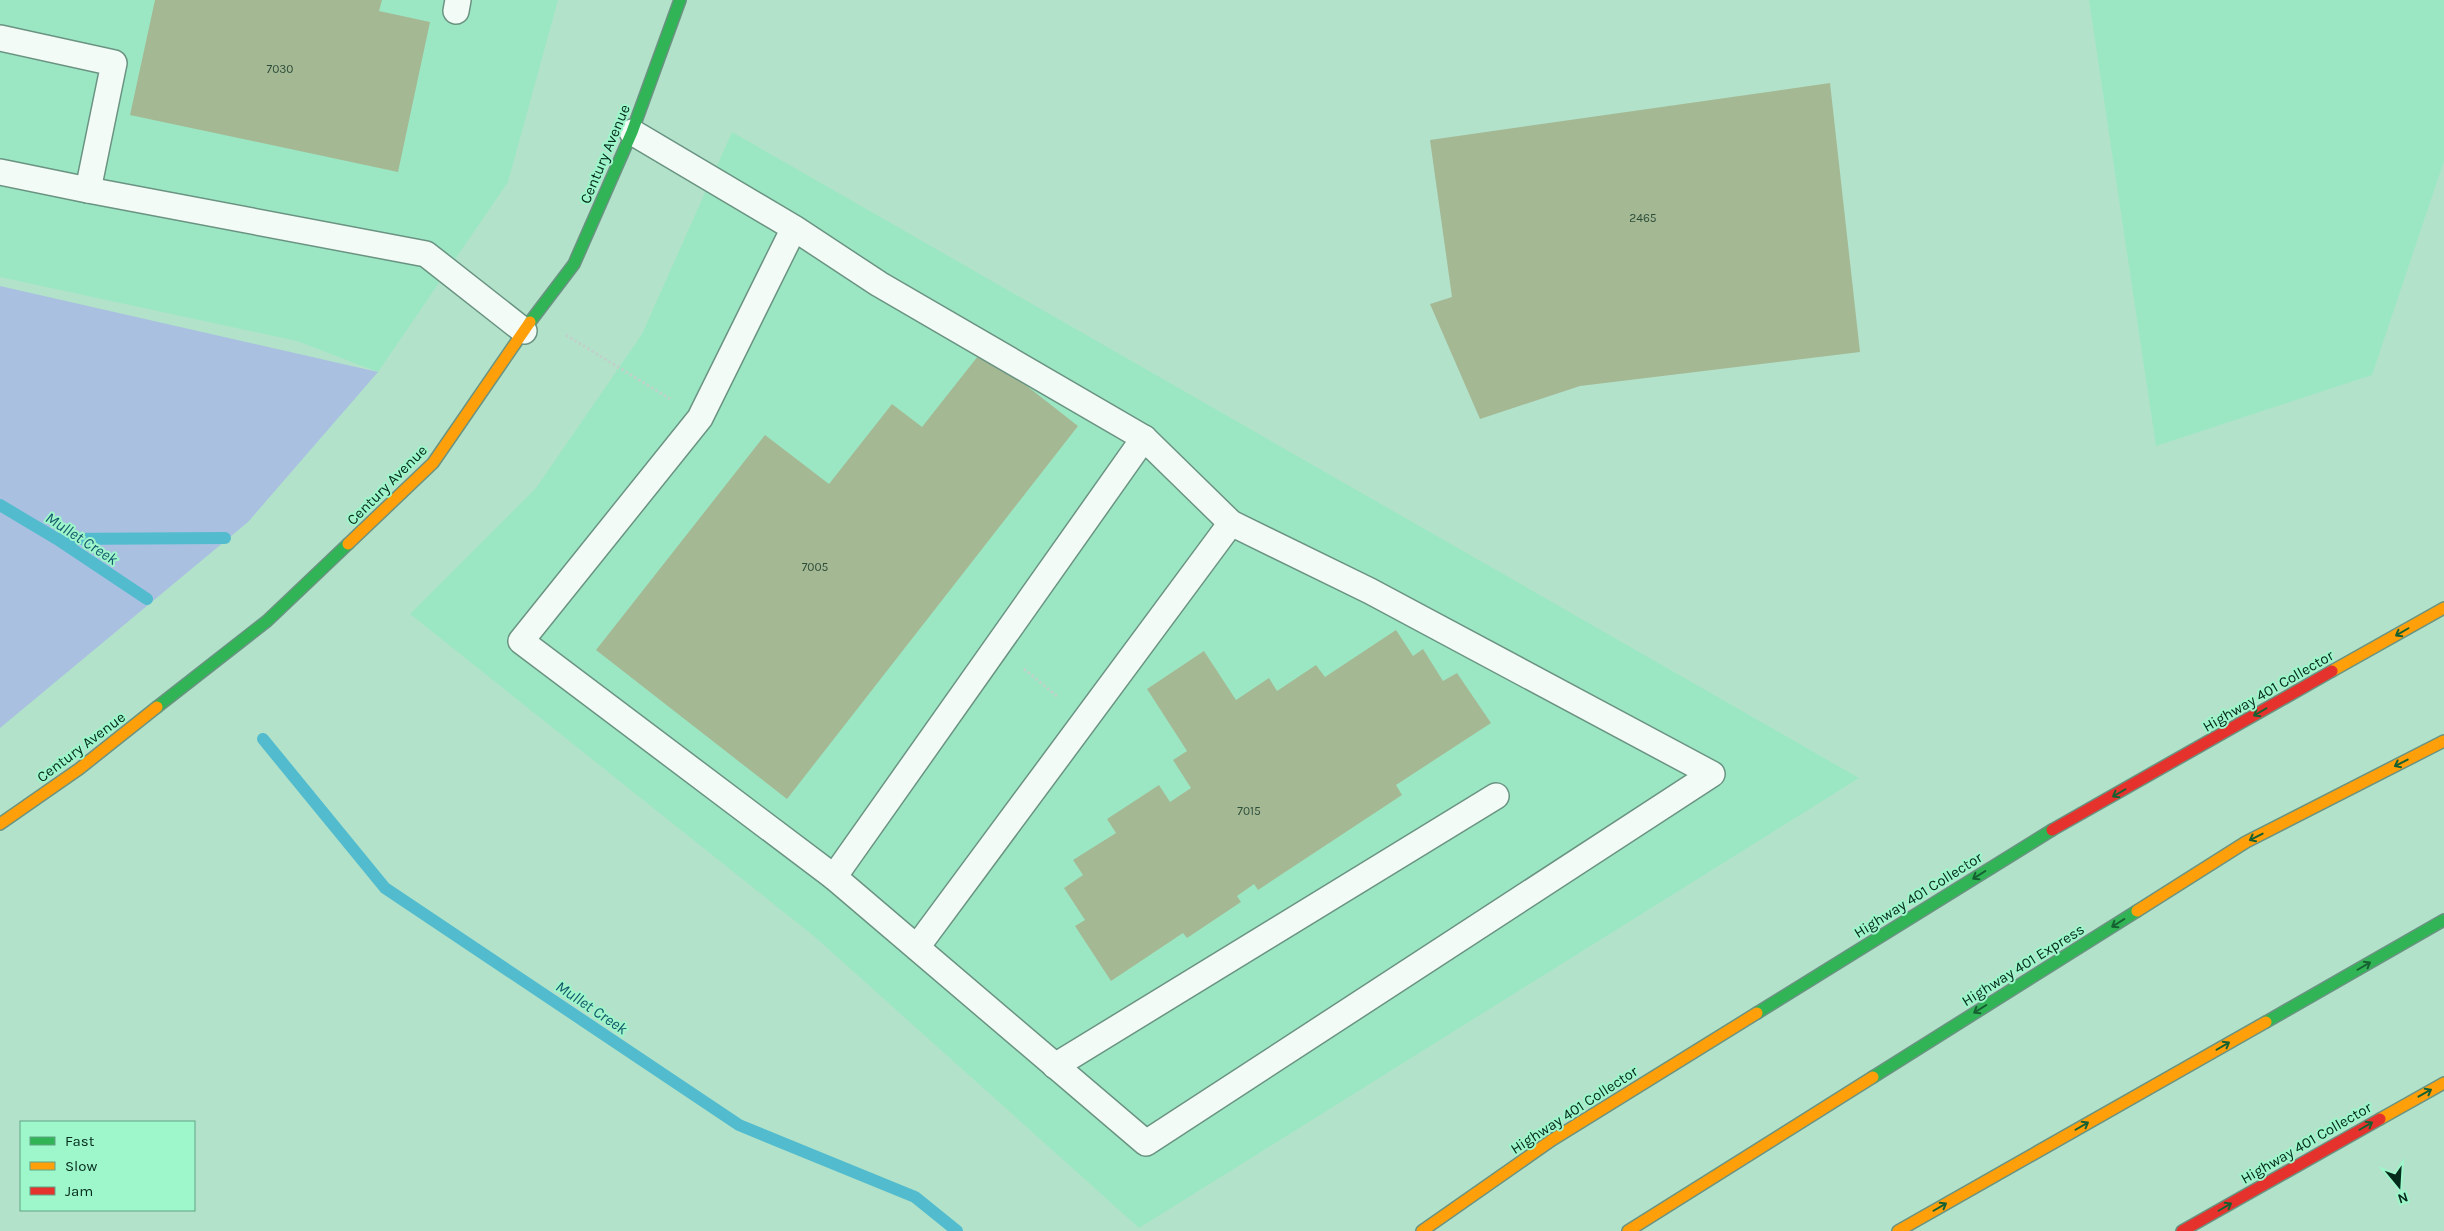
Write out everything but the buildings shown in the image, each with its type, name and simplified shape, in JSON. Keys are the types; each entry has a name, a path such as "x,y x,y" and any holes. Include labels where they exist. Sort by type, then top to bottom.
{"main road":[{"name":"Century Avenue","path":"0,824 79,769 259,627 433,463 574,264 632,132 680,0"},
{"name":"Highway 401 Collector","path":"1422,1231 1552,1140 2035,840 2444,608"},
{"name":"Highway 401 Express","path":"1628,1231 2246,842 2444,741"},
{"path":"1898,1231 2444,920"},
{"name":"Highway 401 Collector","path":"2182,1231 2444,1083"}],"lane":[{"path":"0,38 114,63 88,190"},
{"path":"632,132 794,228 878,284 1144,438 1231,523 1370,591 1712,774 1146,1143 834,877 521,640 700,418 794,228"},
{"path":"0,172 426,254 530,324"},
{"path":"834,877 1144,438"},
{"path":"917,947 1231,523"},
{"path":"1055,1066 1496,796"}],"path":[{"path":"530,324 700,418"},
{"path":"996,647 1086,719"}],"shaded area":[{"path":"0,0 558,0 508,182 378,372 297,341 0,277"},
{"path":"2089,0 2444,0 2444,161 2372,375 2156,446"},
{"path":"732,132 1859,778 1139,1228 815,937 410,614 536,488 642,334"},
{"path":"0,286 378,372 248,522 0,728"}],"waterway":[{"name":"Mullet Creek","path":"0,505 57,539 147,599"},
{"path":"58,539 225,538"},
{"name":"Mullet Creek","path":"263,739 385,888 739,1125 915,1197 957,1231"}],"traffic: fast":[{"path":"530,322 574,264 632,132 680,0"},
{"path":"157,707 267,621 348,544"},
{"path":"1757,1013 2052,830"},
{"path":"1873,1077 2137,911"},
{"path":"2266,1022 2444,920"}],"traffic: slow":[{"path":"348,544 433,463 530,322"},
{"path":"2332,671 2444,608"},
{"path":"0,824 79,769 157,707"},
{"path":"2137,911 2246,842 2444,741"},
{"path":"1422,1231 1552,1140 1757,1013"},
{"path":"1898,1231 2266,1022"},
{"path":"1628,1231 1873,1077"},
{"path":"2380,1119 2444,1083"}],"traffic: jam":[{"path":"2052,830 2332,671"},
{"path":"2182,1231 2380,1119"}]}
